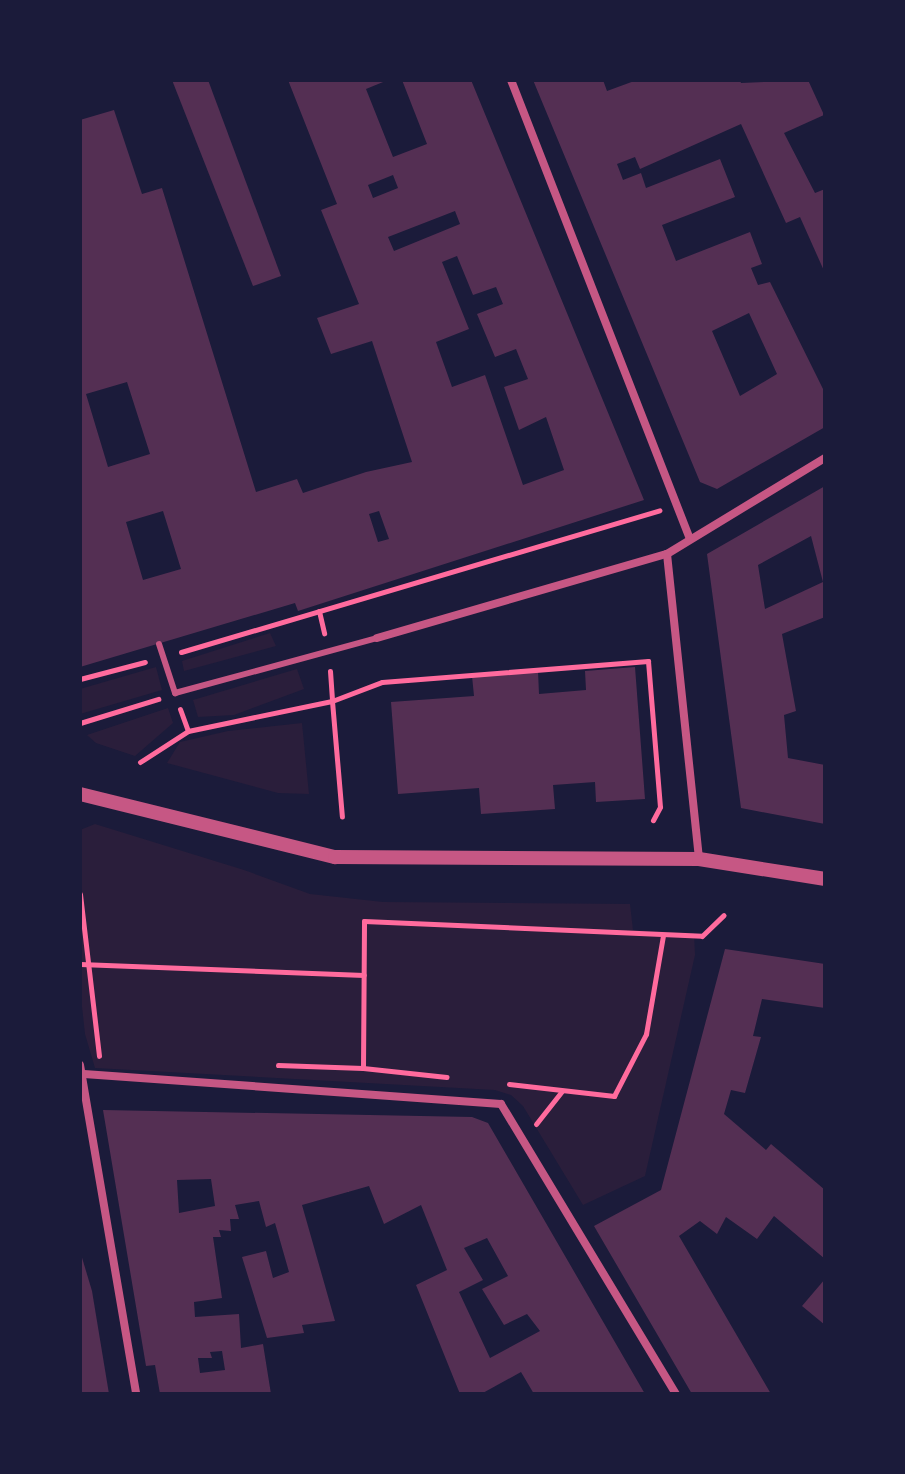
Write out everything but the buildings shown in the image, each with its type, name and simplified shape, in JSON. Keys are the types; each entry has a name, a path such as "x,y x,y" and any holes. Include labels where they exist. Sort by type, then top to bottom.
{"street":[{"path":"511,80 690,538"},
{"path":"377,638 667,554 825,458"},
{"path":"667,554 699,859"},
{"path":"80,794 335,857 699,859 825,879"},
{"path":"136,1394 82,1070 99,1075 501,1104 676,1394"}],"lane":[{"path":"159,644 175,693 377,638"}],"path":[{"path":"80,679 677,504"},
{"path":"140,762 188,731 332,701 382,682 648,661 660,807 653,820"},
{"path":"80,723 175,693"},
{"path":"332,701 342,817"},
{"path":"80,894 100,1040 99,1075"},
{"path":"363,1094 364,921 702,936 724,915"},
{"path":"501,1083 614,1096 646,1034 663,936"},
{"path":"80,964 364,975"},
{"path":"363,1068 455,1078"},
{"path":"524,1140 562,1090"}],"shaded area":[{"path":"270,633 276,646 184,671 182,661"},
{"path":"156,667 162,690 80,714 80,689"},
{"path":"297,669 304,689 234,715 198,717 193,700"},
{"path":"168,708 173,723 135,756 96,743 87,735"},
{"path":"302,723 309,794 278,793 167,763 180,742 228,731"},
{"path":"95,824 310,894 383,902 630,904 633,930 694,933 695,955 645,1176 583,1205 523,1106 511,1095 495,1090 95,1068 85,1034 80,988 80,830"}]}
